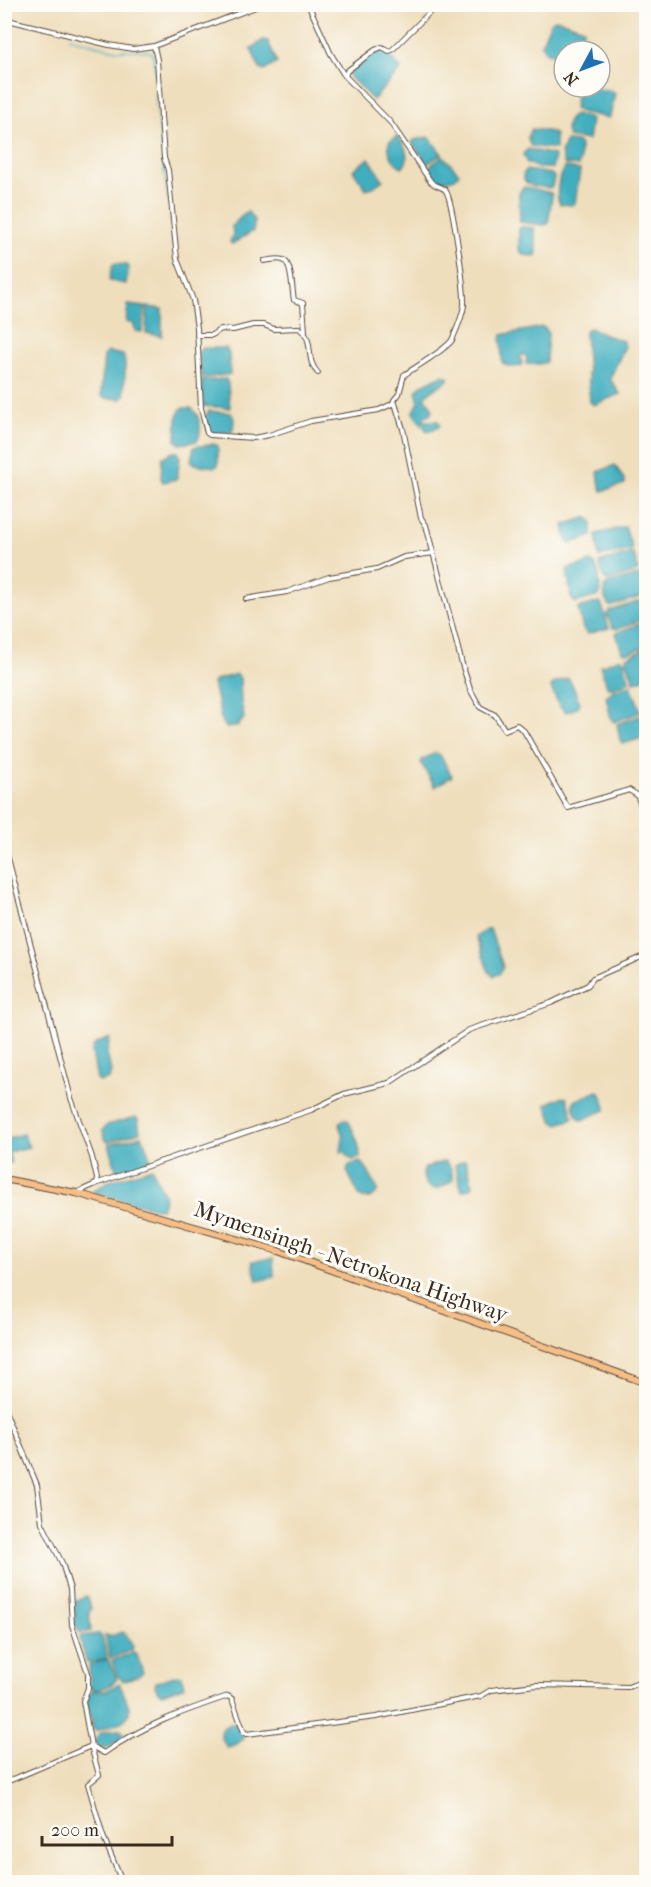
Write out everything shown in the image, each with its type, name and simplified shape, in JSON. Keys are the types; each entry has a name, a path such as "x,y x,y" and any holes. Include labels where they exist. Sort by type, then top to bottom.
{"main road":[{"name":"Mymensingh - Netrokona Highway","path":"4,1179 76,1193 278,1251 646,1383"}],"street":[{"path":"4,20 133,49 154,46 263,4"},
{"path":"154,46 164,158 168,170 177,259 193,300 201,408 206,430 210,435 253,438 311,421 379,410 392,404 399,394 404,375 451,342 464,306 450,202 446,191 431,182 390,122 345,76 331,54 308,4"},
{"path":"345,76 347,71 375,50 382,47 389,51 392,50 438,4"},
{"path":"264,261 283,260 288,263 294,300 303,303 305,333"},
{"path":"197,335 212,335 221,329 233,330 264,325 274,330 299,328 309,339 312,365 318,373"},
{"path":"394,400 403,429 421,518 426,525 434,553 462,664 470,689 480,707 495,715 505,730 517,725 524,731 568,808 629,790 637,795 646,819"},
{"path":"246,599 287,592 329,577 373,570 404,557 434,553"},
{"path":"4,843 71,1098 92,1157 98,1183"},
{"path":"76,1193 87,1190 98,1183 311,1110 344,1094 389,1083 469,1030 551,1003 588,985 593,978 646,955"},
{"path":"4,1404 37,1485 42,1523 62,1563 70,1589 72,1625 88,1673 88,1688 83,1701 99,1775 88,1784 103,1836 122,1882"},
{"path":"91,1746 104,1753 148,1726 174,1714 228,1696 247,1734 376,1717 481,1696 491,1690 536,1685 628,1687 646,1680"},
{"path":"4,1783 91,1746"}],"water":[{"path":"556,19 581,27 584,29 580,39 552,39 552,54 547,53 541,45 551,21"},
{"path":"263,40 268,41 277,63 264,71 260,69 251,49"},
{"path":"380,49 384,50 401,69 373,100 350,77 349,73"},
{"path":"612,92 615,93 609,118 574,109 575,99 612,99"},
{"path":"576,114 591,119 588,140 568,137 567,124"},
{"path":"532,129 552,132 555,135 555,149 531,146 528,138"},
{"path":"397,136 403,143 407,156 407,161 402,167 393,160 389,150 389,142"},
{"path":"428,137 442,154 425,165 423,158 412,143 414,140"},
{"path":"567,141 577,142 580,145 578,166 564,164 561,153"},
{"path":"528,149 553,155 555,157 552,168 538,168 527,163 523,154"},
{"path":"443,156 459,173 455,178 440,182 431,178 429,167"},
{"path":"369,158 383,180 366,189 353,170"},
{"path":"565,167 580,170 575,203 572,205 560,204 558,200 559,180"},
{"path":"526,170 551,174 554,177 552,187 529,184 523,175"},
{"path":"525,187 551,193 548,224 520,222 519,194"},
{"path":"247,211 255,221 253,231 232,244 230,242 233,235 232,226"},
{"path":"521,227 534,228 537,253 535,256 523,255 519,249 519,229"},
{"path":"113,264 129,267 126,284 109,281"},
{"path":"128,305 145,307 142,332 135,331 134,324 126,322"},
{"path":"147,307 162,309 162,336 146,333"},
{"path":"542,327 548,334 546,362 526,364 527,357 524,355 519,356 521,366 508,366 502,362 502,335"},
{"path":"592,328 623,341 625,346 610,379 620,394 594,405 590,402 585,332"},
{"path":"202,348 226,348 229,354 230,374 202,377 198,353"},
{"path":"107,352 123,355 125,369 122,399 104,398 101,395 104,355"},
{"path":"442,375 448,377 448,380 425,397 433,409 423,419 438,421 440,425 427,431 413,413 419,402 416,391 420,386"},
{"path":"226,379 230,408 203,406 201,381"},
{"path":"183,408 191,408 197,414 200,433 197,441 180,444 176,440 177,419"},
{"path":"209,411 231,413 234,419 233,430 211,433 205,417"},
{"path":"214,444 218,446 218,465 215,467 194,464 191,460 194,447"},
{"path":"178,452 180,457 177,479 163,482 161,479 162,458"},
{"path":"615,465 625,484 602,491 598,472"},
{"path":"588,517 592,522 592,536 569,544 564,525"},
{"path":"625,527 631,550 599,557 596,534"},
{"path":"631,553 634,555 637,572 605,580 599,563"},
{"path":"591,562 595,564 599,574 600,594 575,603 571,598 567,569"},
{"path":"639,575 642,577 646,595 609,606 605,599 604,587 609,583"},
{"path":"646,599 646,618 617,629 613,628 607,615 609,611"},
{"path":"599,602 609,628 588,634 583,629 578,608"},
{"path":"646,621 646,646 628,653 622,652 616,633"},
{"path":"646,648 646,678 634,682 626,658"},
{"path":"621,658 629,680 625,684 608,688 600,666"},
{"path":"236,674 240,678 244,718 238,726 227,728 222,723 213,683"},
{"path":"568,678 580,703 577,708 566,712 560,707 551,688 553,684"},
{"path":"631,685 641,712 614,722 611,719 606,696 614,690"},
{"path":"639,716 642,719 646,737 623,744 617,724"},
{"path":"435,753 440,755 452,776 435,787 421,763 422,760"},
{"path":"490,929 503,967 499,974 493,976 489,972 476,937"},
{"path":"110,1039 107,1053 111,1072 109,1079 100,1082 97,1080 92,1050 94,1045"},
{"path":"598,1091 606,1107 605,1110 582,1120 575,1112 574,1101"},
{"path":"562,1097 567,1098 573,1117 571,1120 557,1124 553,1122 546,1104"},
{"path":"136,1117 140,1132 108,1142 104,1139 103,1130 107,1125"},
{"path":"345,1119 348,1120 359,1147 360,1157 353,1160 346,1152 341,1152 343,1136 339,1125"},
{"path":"23,1134 29,1147 8,1152 11,1163 5,1163 5,1139"},
{"path":"142,1136 151,1160 117,1173 109,1144"},
{"path":"464,1160 473,1186 462,1191 455,1165"},
{"path":"445,1161 451,1168 453,1180 439,1188 431,1188 424,1180 425,1168"},
{"path":"360,1162 365,1166 378,1190 368,1198 360,1197 347,1171 349,1165"},
{"path":"152,1168 165,1197 161,1209 93,1191 107,1182"},
{"path":"273,1258 274,1277 257,1281 252,1261"},
{"path":"87,1596 91,1608 89,1612 91,1631 80,1633 77,1630 74,1614 76,1600"},
{"path":"122,1632 126,1634 133,1646 132,1650 110,1658 105,1635 111,1636"},
{"path":"99,1634 107,1656 105,1659 88,1663 81,1636"},
{"path":"133,1653 137,1655 143,1672 123,1681 117,1675 112,1660"},
{"path":"108,1659 117,1679 104,1688 90,1688 89,1665"},
{"path":"177,1675 181,1676 183,1687 162,1694 158,1692 156,1682"},
{"path":"119,1683 129,1709 126,1719 96,1731 93,1729 87,1705 88,1696 92,1691 106,1691"},
{"path":"236,1723 241,1729 243,1739 227,1747 221,1738 221,1729"},
{"path":"120,1730 125,1734 124,1737 104,1749 96,1744 99,1734"}],"waterway":[{"path":"69,37 117,50 140,50 152,53 162,151"},
{"path":"162,159 170,210"},
{"path":"171,218 174,249"}]}
